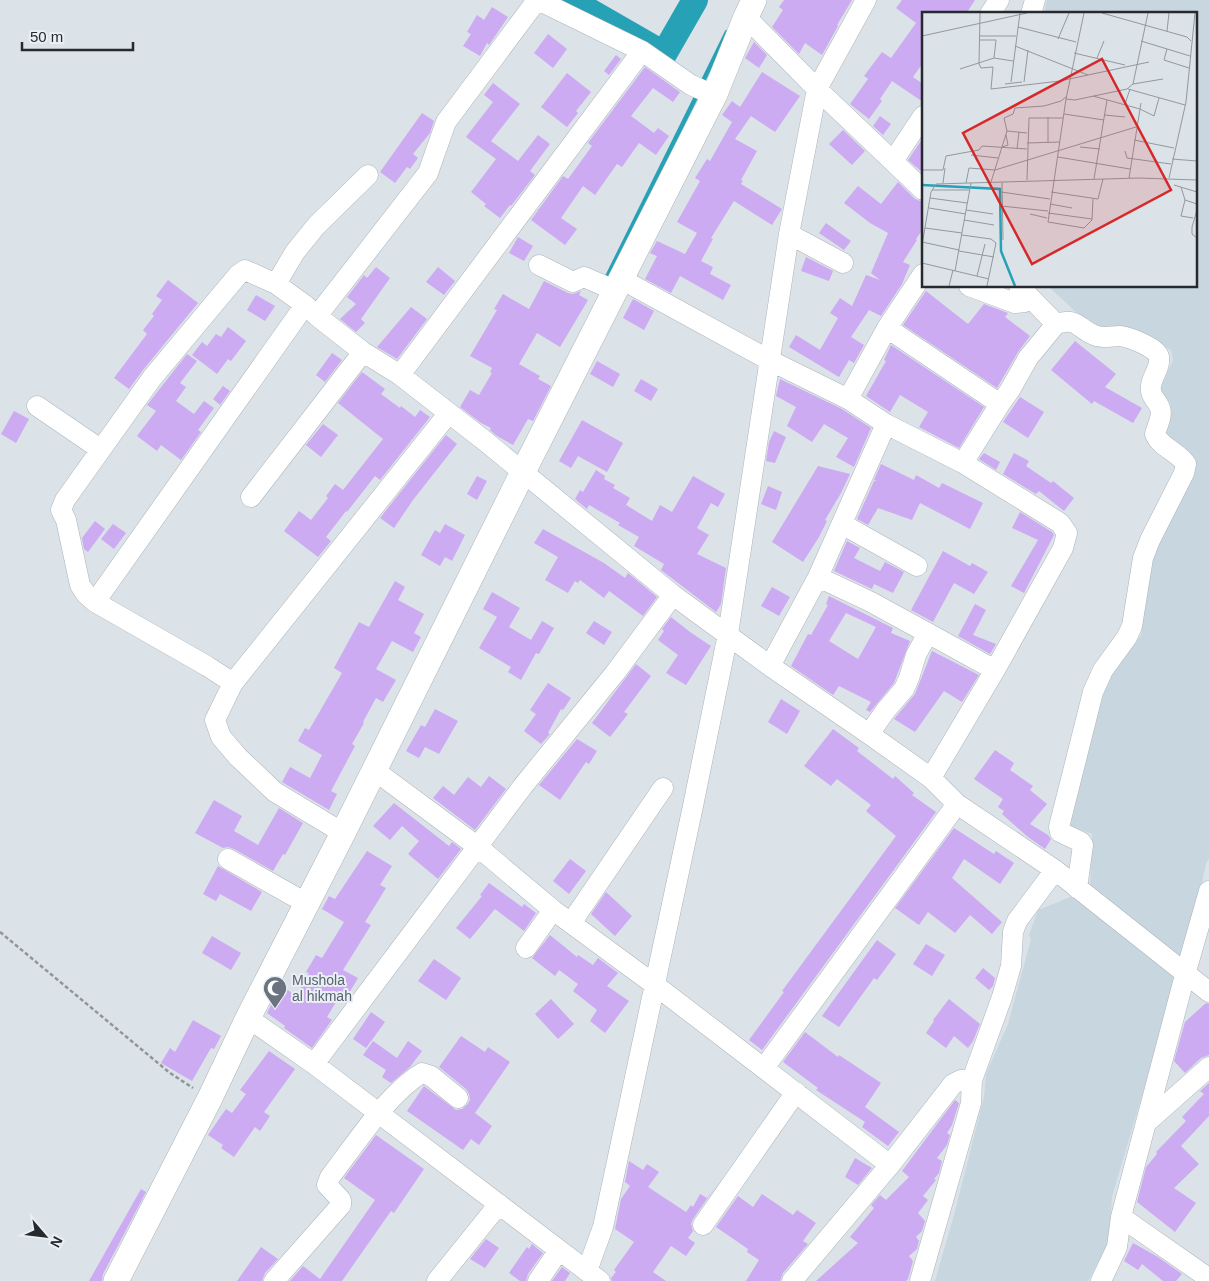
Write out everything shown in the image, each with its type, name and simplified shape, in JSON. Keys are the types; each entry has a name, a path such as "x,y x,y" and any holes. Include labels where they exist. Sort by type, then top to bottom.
{"main road":[{"path":"116,1281 343,833 522,472 610,284 712,94 750,8"}],"street":[{"path":"95,602 311,310 428,173 446,122 538,0 642,51 691,85 712,94"},
{"path":"248,1018 314,1064 593,1276 728,634 789,234 818,89 866,0"},
{"path":"991,12 999,0"},
{"path":"750,8 818,89 922,189"},
{"path":"400,375 642,51"},
{"path":"893,161 922,118"},
{"path":"276,284 295,252 316,226 368,175"},
{"path":"789,234 843,263"},
{"path":"539,265 573,282 584,277 610,284 848,399 886,424 963,463 1060,523 1067,533 1063,548 996,670 931,778"},
{"path":"233,683 95,602 86,594 80,585 66,520 61,510 65,500 100,449 152,378 238,275 245,270 276,284 363,352 400,375 485,441 673,595 770,666 931,778 958,804 1055,870 1209,992"},
{"path":"848,399 887,328 922,276"},
{"path":"974,288 1015,303 1024,302 1024,292"},
{"path":"1024,292 1056,324"},
{"path":"963,463 1010,390 1028,358 1056,324 1065,321 1077,323 1093,335 1101,337 1123,336 1158,352 1159,361 1152,380 1151,390 1160,408 1161,416 1154,434 1158,442 1175,452 1186,464 1184,473 1150,540 1143,558 1132,626 1127,637 1103,670 1090,702 1059,827 1060,832 1081,842 1083,846 1078,888"},
{"path":"887,328 1000,404"},
{"path":"251,497 363,352"},
{"path":"37,406 100,449"},
{"path":"343,833 275,792 238,757 221,737 215,720 233,683 448,414"},
{"path":"770,666 818,577 886,424"},
{"path":"842,524 917,566"},
{"path":"818,577 996,670"},
{"path":"314,1064 523,786 615,673 673,595"},
{"path":"870,734 886,710 904,689 916,656 928,633"},
{"path":"374,770 478,847 553,910 655,985 890,1165"},
{"path":"571,923 663,788"},
{"path":"764,1068 958,804"},
{"path":"228,859 306,904"},
{"path":"920,1281 971,1103 972,1080 1011,966 1013,932 1018,921 1055,870"},
{"path":"1101,1281 1117,1247 1121,1217 1185,974 1209,891"},
{"path":"526,948 553,910"},
{"path":"1146,1123 1209,1067"},
{"path":"274,1281 341,1205 341,1200 327,1185 328,1181 378,1114 403,1088 422,1073 431,1076 458,1098"},
{"path":"796,1280 953,1084 961,1080 972,1080"},
{"path":"703,1225 796,1092"},
{"path":"437,1281 499,1204"},
{"path":"1121,1217 1207,1277"},
{"path":"538,1281 559,1250"}],"path":[{"path":"0,932 170,1073 210,1098"}],"shaded area":[{"path":"1047,0 1209,0 1209,858 1194,919 1112,1197 1109,1242 1088,1281 935,1281 984,1097 986,1074 1008,1024 1031,939 1029,935 1038,910 1090,889 1092,834 1068,825 1068,820 1107,681 1141,635 1154,545 1194,459 1188,451 1170,443 1164,436 1171,404 1159,391 1173,360 1171,350 1145,337 1093,328 1050,288 1196,288 1196,12 1044,12"}],"building":[{"path":"784,0 852,0 822,55 805,43 799,54 772,27 783,10 779,7"},
{"path":"902,0 975,0 967,12 922,12 922,64 913,77 922,83 922,101 892,81 880,99 882,101 869,119 850,104 868,79 864,76 882,52 891,58 916,23 896,8"},
{"path":"492,7 508,17 489,45 487,43 480,56 463,46 471,34 467,32 477,15 484,20"},
{"path":"548,34 567,49 553,68 534,53"},
{"path":"754,42 767,55 759,68 745,58"},
{"path":"616,55 621,59 609,75 604,71"},
{"path":"645,67 680,92 673,102 653,88 631,116 654,133 658,128 669,136 656,155 639,143 622,167 617,164 595,195 583,186 561,218 577,229 565,245 531,220 563,176 568,179 592,146 588,143"},
{"path":"762,72 800,96 775,132 751,116 735,139 757,151 741,180 743,181 741,184 782,209 772,225 734,201 711,238 713,239 701,261 713,267 710,274 731,285 723,300 680,276 671,293 645,279 657,256 650,253 657,241 685,254 697,233 677,222 700,181 695,178 707,159 710,161 732,122 722,115 732,101 740,107"},
{"path":"567,73 591,92 576,111 578,113 567,127 541,107"},
{"path":"493,83 520,104 491,141 518,161 538,135 550,144 530,171 535,175 500,218 484,206 486,204 471,192 496,159 466,137 493,102 484,95"},
{"path":"422,113 434,121 430,133 413,154 418,158 410,169 407,167 395,183 380,172"},
{"path":"880,116 891,124 883,135 873,126"},
{"path":"843,130 865,151 852,165 829,144"},
{"path":"922,139 922,172 908,160"},
{"path":"898,182 915,199 922,202 922,230 903,262 910,265 902,284 881,316 869,310 851,337 864,345 854,363 849,360 839,377 789,347 796,335 820,350 838,318 830,313 840,298 852,306 866,275 880,280 871,273 888,233 870,223 844,203 858,186 881,204"},
{"path":"826,223 851,241 844,250 819,233"},
{"path":"518,237 533,246 524,261 509,253"},
{"path":"806,257 833,271 829,281 801,271"},
{"path":"376,267 390,278 361,319 365,323 356,332 340,319 356,304 347,297 364,275 367,278"},
{"path":"438,267 455,281 444,295 426,282"},
{"path":"168,280 198,303 129,389 114,378 147,334 143,330 154,316 152,314 162,300 156,296"},
{"path":"544,281 568,293 573,294 581,291 579,295 588,300 560,347 537,333 519,364 540,376 538,379 551,386 533,421 528,419 513,445 497,436 490,430 491,428 460,407 470,390 479,395 492,373 490,372 492,368 470,356 497,310 494,309 503,294 529,309"},
{"path":"926,291 968,324 984,304 1008,313 1005,317 1030,336 1018,352 997,388 903,325"},
{"path":"256,295 275,306 265,321 247,310"},
{"path":"633,299 654,311 644,330 623,318"},
{"path":"411,307 427,319 397,359 377,347"},
{"path":"228,327 246,341 231,361 228,359 217,374 192,355 202,342 207,346 216,334 221,337"},
{"path":"1075,341 1116,374 1105,387 1142,408 1133,423 1094,401 1092,404 1051,370"},
{"path":"891,345 984,407 959,448 919,427 928,412 900,395 890,412 866,396 886,361 884,360"},
{"path":"332,353 342,360 325,382 316,375"},
{"path":"187,354 197,361 180,383 186,387 176,401 194,414 204,401 214,408 198,430 201,432 181,460 161,445 157,451 137,436 156,411 147,405"},
{"path":"597,361 620,374 613,387 590,374"},
{"path":"362,372 385,389 381,394 400,408 401,406 415,417 420,410 430,417 380,480 375,476 346,511 326,537 331,541 318,557 284,531 299,511 311,520 328,498 326,496 335,484 343,490 383,439 338,403"},
{"path":"641,379 658,389 651,401 634,391"},
{"path":"780,379 842,409 871,428 854,467 836,457 848,438 824,424 812,442 787,426 796,407 776,396"},
{"path":"223,386 230,391 220,405 213,399"},
{"path":"1020,397 1044,412 1028,438 1003,422"},
{"path":"14,411 29,419 16,443 1,434"},
{"path":"582,420 623,443 607,472 578,456 571,468 559,461"},
{"path":"323,424 338,435 321,457 306,445"},
{"path":"774,431 786,437 775,463 766,461 769,442"},
{"path":"446,435 457,444 413,500 394,528 380,518"},
{"path":"984,453 1000,462 996,470 979,459"},
{"path":"1014,453 1029,461 1026,466 1051,483 1053,481 1074,498 1064,511 1039,491 1036,494 1003,474"},
{"path":"881,464 914,480 916,475 939,488 942,483 983,503 970,529 920,503 912,520 878,508 868,525 857,519 874,481 877,481 874,480"},
{"path":"818,466 850,474 825,520 827,521 819,537 803,562 772,542"},
{"path":"596,470 605,476 604,479 615,485 613,488 630,498 626,505 652,521 660,505 672,512 693,476 725,494 718,507 711,503 697,528 709,535 697,554 726,568 721,604 716,612 661,570 664,564 634,546 639,537 618,525 620,523 589,505 587,509 575,499 580,490 583,492"},
{"path":"477,476 487,481 477,500 467,494"},
{"path":"768,486 782,492 776,510 761,504"},
{"path":"1020,512 1054,535 1024,593 1011,586 1038,540 1012,528"},
{"path":"95,521 105,529 88,552 84,549 82,538"},
{"path":"113,524 126,533 114,549 101,539"},
{"path":"445,524 465,535 452,561 445,557 440,566 421,555 435,530 440,533"},
{"path":"543,529 604,563 625,578 628,573 657,597 643,616 609,591 604,598 580,580 578,583 575,581 568,593 545,580 558,557 534,543"},
{"path":"847,541 860,548 854,558 880,571 885,562 904,572 893,593 874,584 872,589 834,571"},
{"path":"943,551 970,566 972,563 988,572 974,594 954,583 933,622 911,610"},
{"path":"395,581 405,587 398,600 424,614 414,633 421,637 413,652 392,641 376,669 396,680 383,702 376,698 363,722 352,744 355,746 331,791 337,794 329,810 282,782 290,767 310,778 322,755 298,741 305,728 309,730 342,673 334,668 359,622 369,627"},
{"path":"772,587 790,597 779,616 761,606"},
{"path":"492,592 520,608 509,627 531,640 542,621 554,628 539,654 536,653 521,680 508,672 511,667 479,648 497,617 483,609"},
{"path":"829,596 893,628 891,633 910,641 894,683 870,712 866,710 871,702 839,686 833,695 791,666 808,634 811,635 828,605 826,604","holes":["846,613 876,627 858,659 829,641"]},
{"path":"975,604 986,610 973,635 996,644 990,654 958,636"},
{"path":"671,617 711,646 686,685 666,673 678,655 658,640 664,631 662,629"},
{"path":"594,621 612,632 604,645 586,633"},
{"path":"932,651 979,675 962,702 944,691 915,732 894,719 915,694"},
{"path":"636,664 651,676 624,712 628,714 610,737 592,723"},
{"path":"548,683 571,698 563,710 561,709 548,733 550,734 541,744 524,731 536,714 530,710"},
{"path":"781,699 800,711 787,734 768,722"},
{"path":"435,709 458,721 439,754 425,747 419,758 406,751 421,725 425,727"},
{"path":"833,729 859,748 857,751 893,779 895,776 914,793 912,795 936,812 762,1050 749,1040 784,992 782,991 896,836 866,811 871,805 837,779 831,786 804,766"},
{"path":"577,739 597,751 589,764 586,762 560,800 539,785"},
{"path":"995,750 1014,763 1010,770 1033,786 1030,790 1047,804 1030,824 1048,835 1051,839 1045,849 1002,814 1004,811 998,807 1003,799 974,779"},
{"path":"489,776 506,789 475,830 433,798 443,786 454,795 468,777 481,787"},
{"path":"214,800 242,816 234,831 258,845 279,808 303,823 285,855 283,854 273,871 234,849 223,848 195,833"},
{"path":"394,803 449,846 452,842 461,849 438,879 408,854 419,841 402,826 390,840 373,826"},
{"path":"954,828 994,854 996,851 1014,863 1000,884 964,859 952,878 1002,922 992,934 970,915 955,933 928,912 919,925 895,908"},
{"path":"367,851 392,866 380,885 386,888 365,922 371,925 343,970 358,978 348,995 342,992 327,1017 332,1020 312,1048 267,1013 281,985 296,996 309,973 306,972 316,955 322,958 344,922 322,909 329,896 335,899"},
{"path":"570,859 586,871 569,894 553,881"},
{"path":"218,866 262,892 251,911 220,894 216,901 203,894"},
{"path":"489,883 522,907 524,904 536,913 524,931 495,909 470,939 456,928 482,896 480,895"},
{"path":"606,892 632,916 615,936 591,914"},
{"path":"550,935 577,957 578,955 593,965 598,958 618,973 607,986 629,1001 605,1033 590,1021 597,1010 573,991 578,984 559,970 555,976 532,958"},
{"path":"212,936 241,953 231,970 202,953"},
{"path":"877,940 896,954 877,980 874,978 839,1027 822,1016"},
{"path":"926,944 945,955 932,976 913,964"},
{"path":"434,959 461,978 446,1000 418,981"},
{"path":"983,968 995,978 993,986 989,990 975,978"},
{"path":"551,999 574,1024 558,1039 535,1014"},
{"path":"949,999 980,1024 968,1048 954,1036 946,1048 926,1033"},
{"path":"1206,1003 1209,1004 1209,1055 1201,1058 1185,1073 1174,1061 1185,1022"},
{"path":"371,1012 385,1022 366,1048 353,1039"},
{"path":"193,1020 221,1036 214,1049 211,1048 192,1081 161,1063 170,1048 175,1052"},
{"path":"805,1032 838,1057 839,1055 881,1083 865,1107 899,1132 888,1146 862,1127 865,1122 816,1090 818,1088 783,1062"},
{"path":"461,1036 485,1052 488,1047 510,1062 475,1113 492,1126 479,1145 471,1139 463,1150 407,1111 424,1086 456,1110 462,1109 467,1105 470,1100 466,1089 439,1067"},
{"path":"373,1041 397,1058 408,1041 422,1051 410,1067 391,1083 382,1077 386,1070 363,1055"},
{"path":"269,1051 295,1069 264,1112 270,1116 260,1131 255,1127 234,1157 221,1148 223,1145 208,1135 226,1109 232,1113 246,1094 240,1090"},
{"path":"1209,1083 1209,1116 1181,1146 1199,1164 1174,1188 1196,1203 1175,1232 1137,1202 1146,1167 1157,1154 1156,1152 1186,1121 1182,1117 1204,1094 1200,1091"},
{"path":"955,1100 959,1103 952,1125 947,1133 950,1135 947,1145 937,1158 942,1161 939,1173 934,1179 936,1180 923,1196 928,1200 918,1213 925,1221 922,1231 916,1237 919,1241 917,1249 909,1256 913,1261 908,1279 906,1281 816,1281 858,1243 850,1237 874,1208 871,1205 880,1195 886,1200 909,1177 902,1171"},
{"path":"376,1135 424,1169 394,1213 391,1211 342,1281 290,1281 303,1266 320,1279 375,1200 344,1178"},
{"path":"855,1158 872,1168 858,1185 845,1177"},
{"path":"629,1161 643,1170 647,1164 659,1172 648,1187 686,1212 691,1205 693,1207 700,1194 707,1198 718,1183 693,1219 691,1224 693,1231 688,1238 695,1243 686,1256 671,1246 653,1272 666,1281 612,1281 611,1278 616,1272 614,1270 634,1242 615,1229 621,1199 630,1186 625,1182"},
{"path":"141,1189 146,1192 103,1274 102,1281 89,1281"},
{"path":"762,1194 793,1215 797,1210 816,1223 803,1241 808,1244 783,1273 780,1281 746,1281 759,1260 747,1252 748,1249 716,1227 738,1196 753,1207"},
{"path":"486,1239 499,1248 485,1268 470,1259"},
{"path":"1133,1243 1158,1257 1182,1274 1176,1281 1163,1281 1142,1264 1138,1270 1124,1261"},
{"path":"532,1244 543,1253 528,1274 526,1281 520,1281 509,1273 527,1247 529,1249"},
{"path":"261,1247 278,1259 265,1273 262,1281 237,1281"},
{"path":"562,1267 570,1273 565,1281 552,1281"}],"waterway":[{"path":"570,0 664,54 695,0"},
{"path":"702,83 727,32"},
{"path":"605,281 698,93"}],"place":[{"name":"Mushola al hikmah","path":"275,1009"}]}
